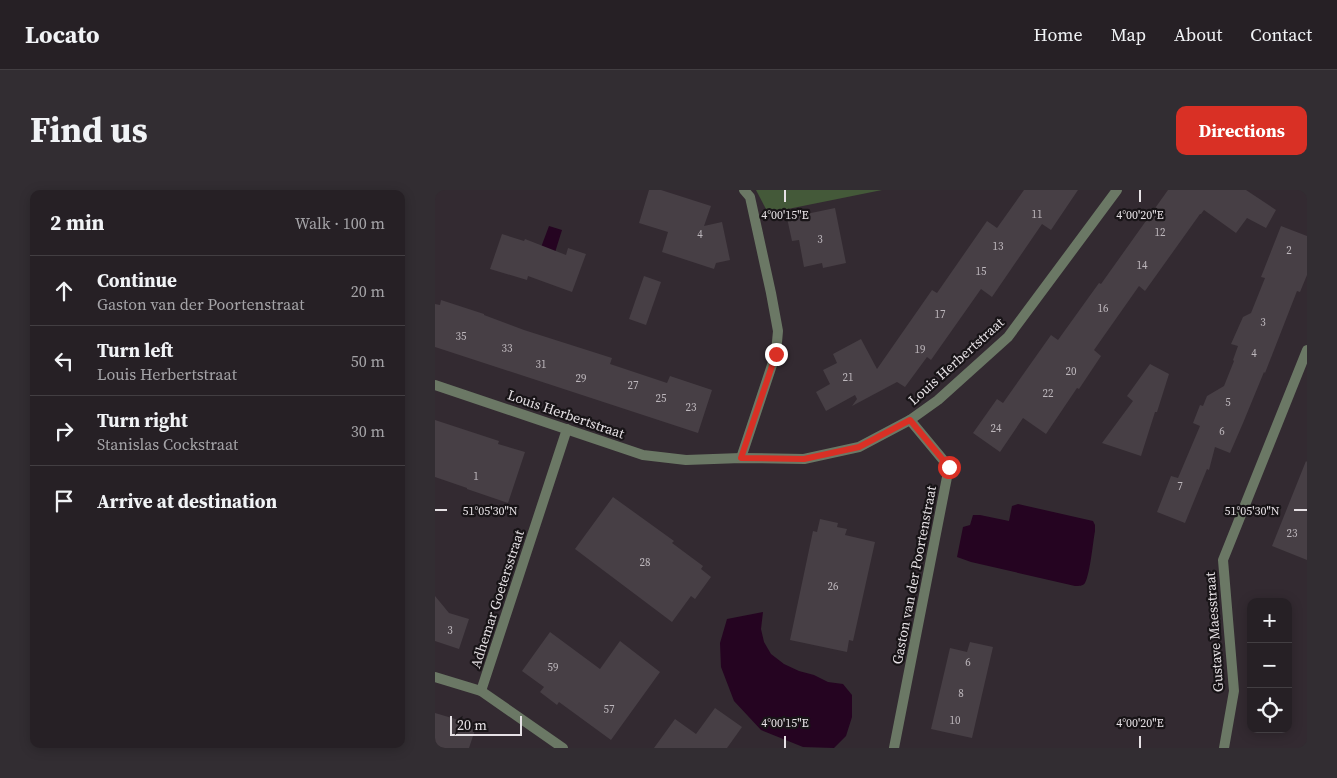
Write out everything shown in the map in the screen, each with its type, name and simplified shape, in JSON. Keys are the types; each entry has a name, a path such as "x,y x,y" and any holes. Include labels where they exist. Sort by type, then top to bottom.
{"street":[{"path":"741,458 776,354 778,331 750,197 744,190"},
{"name":"Louis Herbertstraat","path":"435,385 643,455 687,460 741,458 804,459 859,447 910,420 938,400 1008,337 1117,190"},
{"name":"Gustave Maesstraat","path":"1224,748 1234,690 1223,560 1307,350"},
{"name":"Gaston van der Poortenstraat","path":"894,748 949,467 910,420"},
{"name":"Adhemar Goetersstraat","path":"481,691 567,429"},
{"name":"Adhemar Goetersstraat","path":"435,677 481,691 563,748"}],"green space":[{"path":"756,190 882,190 768,213"}],"shaded area":[{"path":"549,226 562,230 552,262 537,258"},
{"path":"1018,504 1093,521 1095,531 1087,579 1084,584 1075,586 971,562 957,557 963,527 970,525 973,515 1009,521 1012,506"},
{"path":"763,612 761,629 764,642 771,654 784,664 799,671 814,675 828,682 843,684 852,695 852,717 846,736 834,748 803,747 761,730 734,701 721,667 720,643 727,619"}],"building":[{"path":"649,190 661,190 711,206 704,226 722,222 730,260 716,263 714,269 662,252 668,232 639,223"},
{"path":"1024,190 1078,190 1051,230 1042,224 992,297 981,289 931,360 927,357 905,387 897,382 852,406 857,399 855,395 826,411 816,392 830,384 823,370 837,363 833,354 861,339 877,369 932,290 937,293 987,221 997,228"},
{"path":"1168,190 1246,190 1276,210 1266,228 1247,218 1236,233 1204,210 1145,291 1139,286 1094,350 1101,356 1046,434 1023,418 1000,452 973,433 997,399 1003,403 1051,335 1058,340 1099,283 1101,284"},
{"path":"835,208 846,263 823,268 822,263 804,267 799,240 792,241 787,218"},
{"path":"1281,226 1307,236 1307,275 1300,292 1297,291 1265,373 1230,453 1215,447 1209,470 1207,469 1185,523 1157,512 1171,476 1178,478 1200,426 1193,423 1200,405 1203,406 1207,396 1224,386 1238,346 1231,344 1243,317 1251,313 1265,278 1261,277"},
{"path":"502,234 524,241 525,239 566,255 568,248 586,254 572,292 528,276 527,280 490,269"},
{"path":"644,276 661,282 646,325 629,319"},
{"path":"441,300 524,330 612,358 610,364 667,383 670,376 712,390 698,433 435,347 435,304 440,305"},
{"path":"1150,364 1169,374 1141,456 1102,443 1133,401 1127,396"},
{"path":"435,420 499,441 498,444 525,452 508,503 435,477"},
{"path":"1307,462 1307,560 1272,546"},
{"path":"613,497 674,541 672,543 703,566 701,569 711,577 695,599 691,596 672,622 575,549"},
{"path":"820,519 838,523 837,527 847,529 845,535 875,542 853,641 849,640 847,652 790,640 813,531 817,532"},
{"path":"435,596 449,613 469,619 459,649 435,641"},
{"path":"550,632 600,669 620,641 660,672 611,740 559,702 557,705 540,692 544,687 522,671"},
{"path":"970,642 993,647 972,738 931,729 950,648 967,652"},
{"path":"715,708 742,727 727,748 654,748 675,719 696,734"},
{"path":"435,713 462,721 460,725 475,730 469,748 435,748"}],"route":[{"path":"776,354 741,458 804,459 859,447 910,420 949,467"}]}
